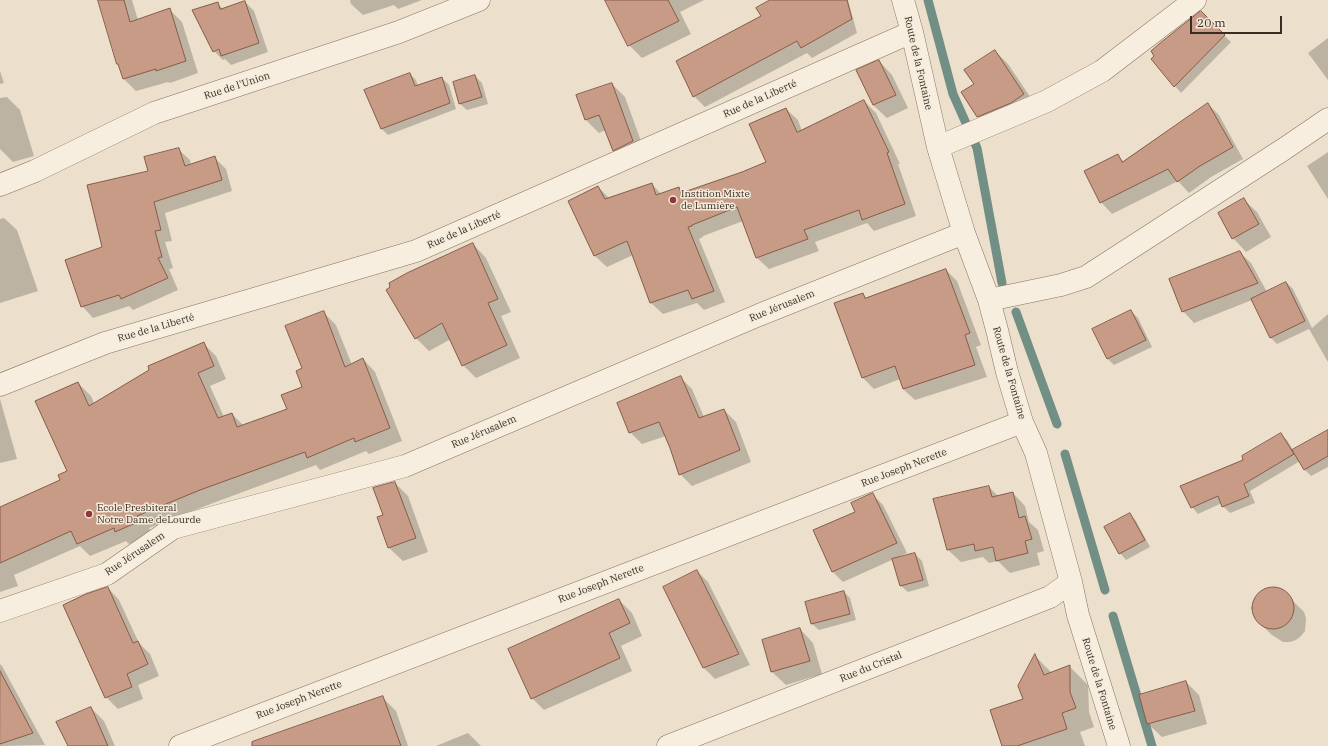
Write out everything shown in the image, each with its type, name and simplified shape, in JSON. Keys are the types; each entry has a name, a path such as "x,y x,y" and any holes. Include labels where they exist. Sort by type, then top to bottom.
{"street":[{"name":"Rue de l'Union","path":"0,185 35,171 154,113 399,32 479,0"},
{"name":"Route de la Fontaine","path":"903,0 912,32 938,146 964,233 989,300 1007,372 1022,422 1036,454 1071,582 1078,615 1119,746"},
{"path":"938,146 1047,101 1102,71 1195,0"},
{"name":"Rue de la Liberté","path":"0,385 106,343 416,251 912,32"},
{"path":"989,300 1061,285 1086,277 1328,119"},
{"name":"Rue Jérusalem","path":"0,612 107,574 173,528 405,466 759,315 964,233"},
{"name":"Rue Joseph Nerette","path":"180,746 1022,422"},
{"name":"Rue du Cristal","path":"668,746 1050,597 1071,582"}],"building":[{"path":"98,0 124,0 130,22 170,8 186,61 156,71 156,69 123,79"},
{"path":"605,0 668,0 679,21 628,46"},
{"path":"770,0 847,0 852,19 801,48 797,41 693,97 676,61 761,16 756,8"},
{"path":"245,1 259,43 221,56 219,49 213,52 192,10 218,2 220,9"},
{"path":"1201,11 1225,35 1174,87 1151,59 1154,56 1151,51"},
{"path":"995,50 1024,94 1011,103 977,117 961,92 974,84 964,70"},
{"path":"879,60 896,95 873,105 856,70"},
{"path":"410,73 415,86 442,77 450,103 381,129 364,90"},
{"path":"475,75 482,97 459,104 453,82"},
{"path":"612,83 633,141 613,151 599,115 585,120 576,95"},
{"path":"864,100 889,152 887,153 905,204 862,220 859,210 804,230 808,239 756,258 737,207 692,225 688,227 714,291 692,299 688,290 650,303 627,241 594,256 568,201 598,186 605,199 652,183 656,195 679,187 681,193 766,162 749,124 786,108 797,132"},
{"path":"1208,103 1233,147 1200,166 1177,182 1168,169 1100,203 1084,171 1118,154 1122,162"},
{"path":"179,148 185,166 215,156 222,180 154,202 161,230 155,231 162,257 158,258 168,278 121,299 119,295 81,307 65,260 102,247 87,185 148,171 144,157"},
{"path":"1244,198 1259,224 1232,239 1218,213"},
{"path":"473,243 498,299 488,303 507,345 462,366 442,323 415,339 386,290 390,287 389,283 407,273"},
{"path":"1240,251 1258,283 1182,312 1169,279"},
{"path":"946,269 970,333 965,335 975,365 903,389 895,366 862,378 834,303 863,293 865,298"},
{"path":"1286,282 1305,321 1270,338 1251,299"},
{"path":"1131,310 1146,340 1107,359 1092,329"},
{"path":"324,311 345,367 363,358 390,428 355,442 354,438 307,458 305,452 200,490 137,516 140,521 115,532 114,528 77,544 71,531 0,563 0,507 60,480 58,475 67,471 35,401 78,382 89,406 149,370 148,366 204,342 214,366 198,373 218,418 232,413 237,427 287,409 281,395 302,387 296,371 302,368 285,326"},
{"path":"681,376 699,418 724,409 740,450 679,475 659,422 629,433 617,403"},
{"path":"1328,430 1328,456 1304,470 1292,450"},
{"path":"1281,433 1294,454 1244,484 1249,496 1222,507 1218,496 1191,508 1180,486 1243,460 1242,456"},
{"path":"395,482 416,538 388,548 377,517 383,515 373,488"},
{"path":"989,486 992,497 1013,492 1019,518 1025,516 1032,539 1025,541 1028,553 996,561 993,547 975,551 974,544 947,550 933,499"},
{"path":"873,493 897,543 832,572 813,530 855,512 851,503"},
{"path":"1130,513 1145,540 1119,554 1104,527"},
{"path":"915,553 923,580 900,586 892,559"},
{"path":"697,570 739,654 703,668 663,587"},
{"path":"108,587 133,643 138,641 148,664 127,674 132,687 105,698 63,605 86,594"},
{"path":"1273,587 1288,593 1294,608 1288,623 1273,629 1258,623 1252,608 1258,593"},
{"path":"844,591 850,614 811,624 805,602"},
{"path":"619,599 630,623 609,633 620,658 531,699 508,649"},
{"path":"800,628 810,661 771,672 762,640"},
{"path":"1035,654 1044,675 1070,665 1070,692 1076,708 1062,713 1067,729 1017,746 1002,746 990,710 1023,699 1018,686"},
{"path":"0,671 33,733 0,744"},
{"path":"1186,681 1195,711 1147,724 1139,695"},
{"path":"383,696 401,746 252,746 252,742"},
{"path":"91,707 108,746 68,746 56,722"}],"waterway":[{"path":"928,0 953,94 977,148 1002,283"},
{"path":"1016,312 1057,424"},
{"path":"1065,454 1105,590"},
{"path":"1113,616 1152,746"}],"place":[{"name":"Instition Mixte de Lumière","path":"673,200"},
{"name":"Ecole Presbiteral Notre Dame deLourde","path":"89,514"}]}
